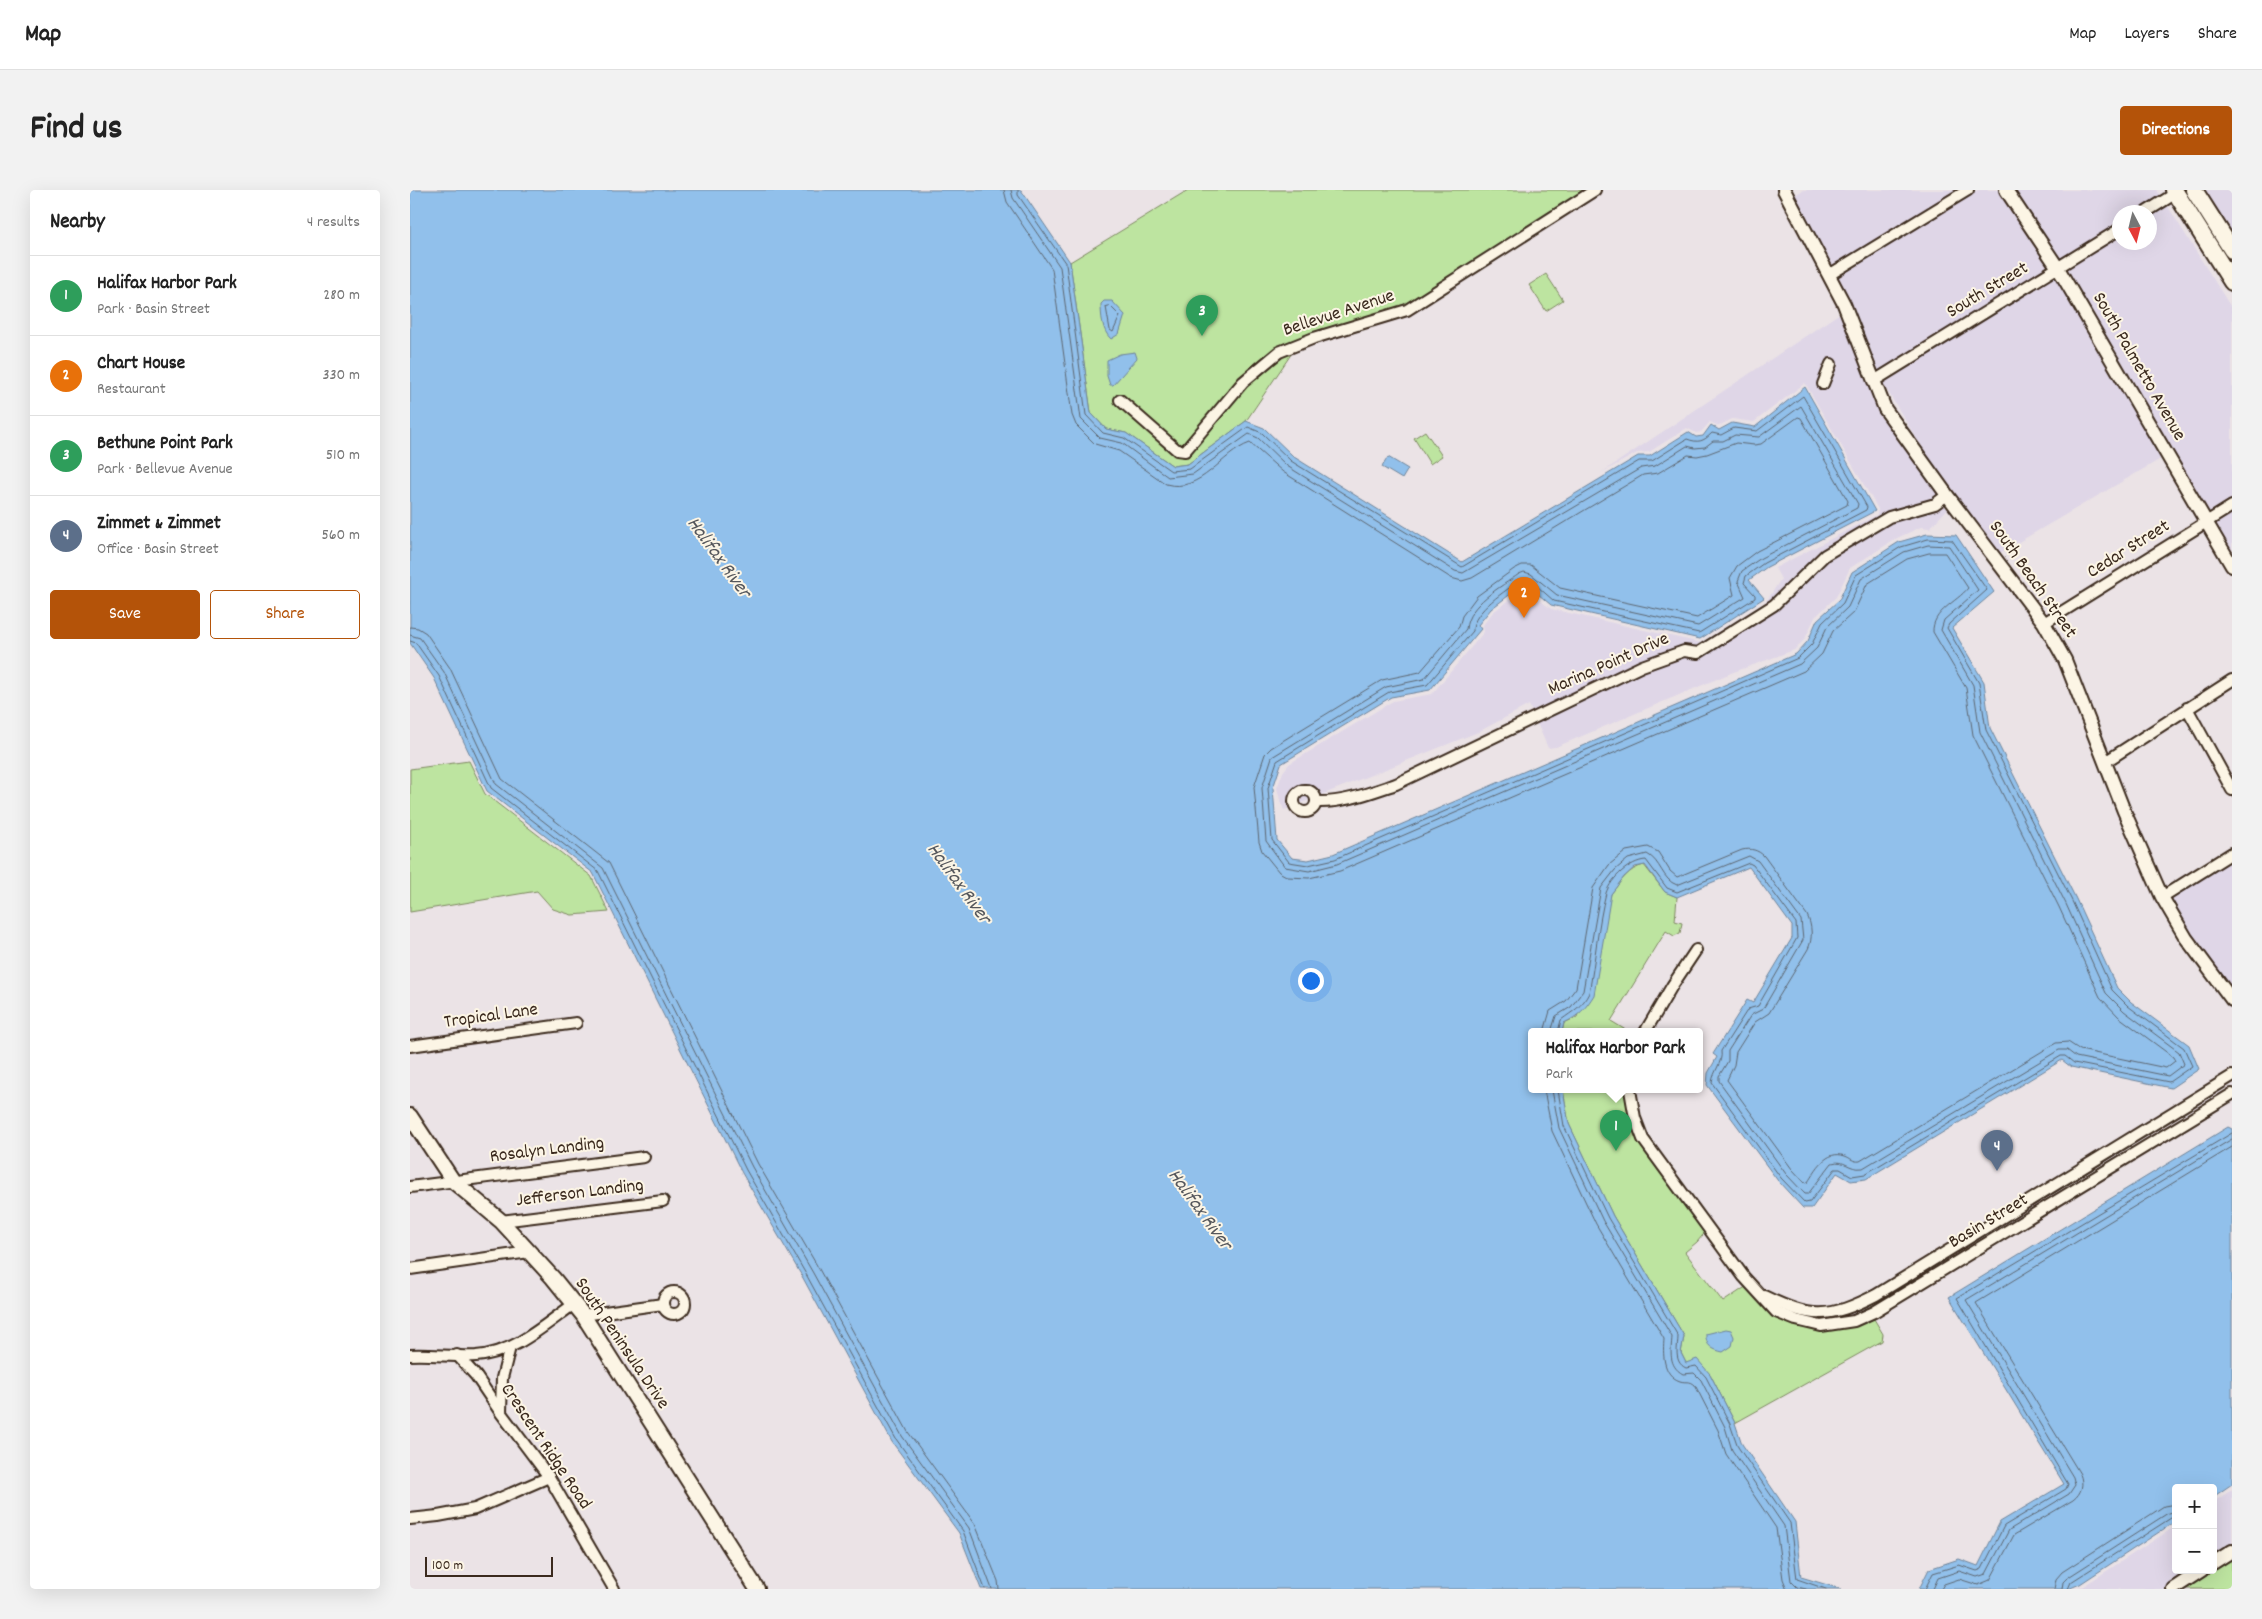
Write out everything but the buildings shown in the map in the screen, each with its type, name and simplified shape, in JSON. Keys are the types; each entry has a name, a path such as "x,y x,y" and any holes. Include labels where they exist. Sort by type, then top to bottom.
{"main road":[{"path":"2194,190 2232,250"},
{"path":"2175,192 2188,196 2211,216"},
{"path":"2175,192 2232,282"},
{"name":"South Peninsula Drive","path":"410,1116 454,1181 501,1221 578,1310 757,1589"}],"street":[{"name":"Bellevue Avenue","path":"1120,400 1177,450 1185,451 1243,382 1279,352 1314,338 1407,310 1595,190"},
{"path":"1829,275 1968,190"},
{"name":"South Palmetto Avenue","path":"2006,190 2058,268 2232,566"},
{"name":"South Beach Street","path":"1788,192 1844,304 1885,409 1947,495 2044,623 2065,660 2105,762 2162,897 2186,938 2232,1000"},
{"path":"2156,205 2175,192"},
{"name":"South Street","path":"1874,381 2112,234"},
{"path":"1823,384 1831,364"},
{"name":"Marina Point Drive","path":"1316,802 1333,803 1359,797 1396,784 1642,666 1684,651 1698,653 1774,605 1824,555 1889,517 1935,504 1947,495"},
{"name":"Cedar Street","path":"2044,623 2232,506"},
{"path":"2105,762 2232,680"},
{"path":"2187,708 2232,790"},
{"path":"2162,897 2232,853"},
{"path":"1647,1028 1696,950"},
{"name":"Tropical Lane","path":"410,1046 576,1023"},
{"name":"Basin Street","path":"1758,1293 1800,1312 1820,1314 1837,1312 1867,1300 2232,1076"},
{"name":"Basin Street","path":"1631,1093 1635,1118 1643,1139 1744,1277 1776,1312 1796,1320 1820,1326 1854,1321 1874,1312 2232,1094"},
{"path":"2144,1131 2152,1143"},
{"name":"Rosalyn Landing","path":"410,1187 644,1157"},
{"path":"2048,1190 2056,1202"},
{"name":"Jefferson Landing","path":"501,1221 663,1201"},
{"path":"2003,1217 2011,1229"},
{"path":"410,1269 529,1252"},
{"path":"1934,1260 1942,1271"},
{"path":"1867,1300 1874,1312"},
{"path":"410,1355 475,1356 496,1353 521,1342 578,1310 663,1304"},
{"path":"501,1413 502,1378 510,1347"},
{"name":"Crescent Ridge Road","path":"458,1355 476,1376 549,1477 614,1589"},
{"path":"410,1519 475,1509 549,1477"},
{"path":"2217,1560 2232,1551"},
{"path":"2173,1589 2196,1574"}],"shaded area":[{"path":"1803,190 1959,190 1830,268 1792,197"},
{"path":"1978,190 2001,190 2052,266 1877,373 1835,277"},
{"path":"2011,190 2157,190 2161,197 2148,205 2112,205 2112,228 2059,262"},
{"path":"2204,190 2232,190 2232,235"},
{"path":"2167,205 2232,309 2232,501 2208,516 2065,270 2112,240 2112,250 2157,250 2157,211"},
{"path":"2057,274 2164,457 1998,554 1943,482 1882,382"},
{"path":"1840,313 1868,379 1940,494 1933,499 1887,512 1822,551 1771,601 1697,648 1683,646 1641,662 1638,673 1685,656 1698,658 1827,559 1891,521 1946,502 1950,506 1930,528 1921,527 1897,538 1850,568 1836,597 1815,617 1805,639 1794,650 1731,673 1556,747 1548,748 1529,705 1478,732 1284,810 1277,788 1283,772 1289,764 1393,701 1432,694 1484,632 1483,625 1493,612 1525,589 1551,609 1701,643 1766,602 1781,579 1775,568 1877,515 1878,509 1805,383 1754,422 1732,419 1719,426 1710,422 1701,432 1696,433 1687,428 1649,452 1637,453 1601,473","holes":["1829,358 1837,363 1825,391 1818,386"]},
{"path":"2232,512 2232,557 2213,524"},
{"path":"2232,859 2232,993 2189,935 2168,899"},
{"path":"2232,1490 2232,1545 2217,1554 2217,1529 2217,1499"},
{"path":"2172,1529 2172,1574 2188,1574 2165,1589 2079,1589"}],"green space":[{"path":"1188,190 1586,190 1423,300 1298,344 1246,421 1188,464 1173,466 1126,433 1106,429 1091,413 1070,262"},
{"path":"1546,274 1563,300 1546,311 1529,285"},
{"path":"1425,431 1442,456 1430,464 1414,438"},
{"path":"469,761 485,794 591,876 609,912 572,915 553,909 537,891 410,912 410,769"},
{"path":"1644,865 1665,892 1677,897 1675,921 1682,923 1680,933 1674,936 1666,931 1611,1021 1622,1028 1563,1028 1564,1023 1577,1017 1611,894 1629,873"},
{"path":"1564,1093 1631,1093 1635,1118 1708,1229 1685,1252 1723,1302 1750,1284 1776,1312 1821,1326 1871,1314 1883,1334 1882,1341 1735,1423 1710,1374 1686,1363 1681,1353 1684,1336 1613,1216 1569,1124"},
{"path":"2232,1551 2232,1589 2173,1589 2196,1574 2217,1574 2217,1560"}],"water":[{"name":"Halifax River","path":"410,190 1021,190 1070,262 1091,413 1106,429 1126,433 1173,466 1188,464 1246,421 1264,428 1294,457 1462,562 1638,456 1650,456 1688,432 1696,437 1703,436 1711,425 1719,430 1732,423 1755,427 1805,387 1875,511 1767,567 1749,580 1764,598 1700,639 1551,605 1525,583 1491,609 1478,625 1481,629 1430,690 1391,697 1281,764 1273,788 1277,840 1292,858 1308,860 1333,854 1796,654 1808,641 1817,620 1839,600 1852,572 1899,542 1927,534 1956,535 1994,592 1952,628 1984,682 1990,728 2076,899 2117,988 2131,1002 2189,1045 2199,1069 2171,1088 2071,1067 2062,1060 1866,1179 1851,1181 1837,1173 1812,1208 1803,1208 1778,1181 1707,1085 1708,1073 1717,1057 1713,1054 1747,1000 1753,1003 1792,938 1792,926 1749,867 1677,897 1665,892 1645,865 1635,867 1624,877 1611,894 1594,995 1582,1011 1564,1023 1563,1028 1528,1028 1528,1093 1564,1093 1569,1124 1613,1216 1684,1336 1681,1353 1686,1363 1697,1359 1710,1374 1735,1423 1742,1444 1795,1522 1801,1577 1841,1589 981,1589 959,1533 892,1442 803,1278 742,1173 593,873 487,791 434,678 410,643"},
{"path":"1104,301 1112,301 1125,315 1119,334 1111,339 1106,332 1101,313 1101,304"},
{"path":"1135,352 1137,358 1113,385 1110,385 1107,376 1107,360 1120,354"},
{"path":"1388,457 1408,469 1402,479 1382,467"},
{"path":"2228,1127 2232,1129 2232,1484 2217,1494 2217,1484 2172,1484 2172,1524 2080,1584 2068,1589 1919,1589 1929,1569 1959,1559 1978,1566 2000,1522 2064,1484 1949,1297"},
{"path":"1726,1329 1731,1330 1734,1337 1732,1346 1723,1352 1710,1347 1706,1334"}],"place":[{"name":"Bethune Point Park","path":"1202,336"},
{"name":"Chart House","path":"1524,618"},
{"name":"Halifax Harbor Park","path":"1616,1151"},
{"name":"Zimmet & Zimmet","path":"1997,1171"}]}
